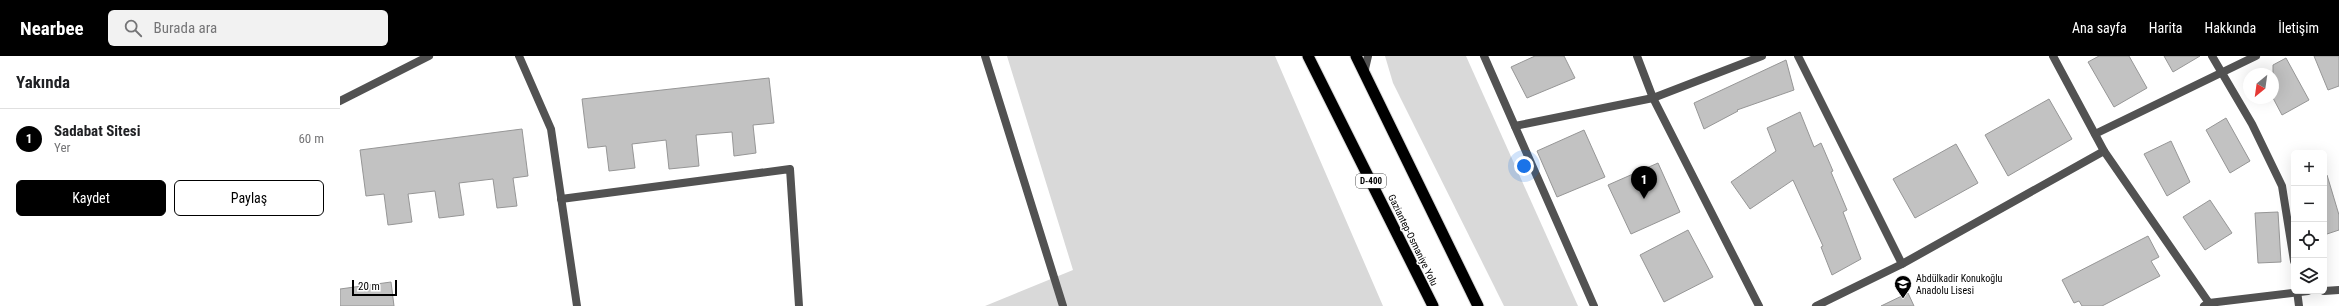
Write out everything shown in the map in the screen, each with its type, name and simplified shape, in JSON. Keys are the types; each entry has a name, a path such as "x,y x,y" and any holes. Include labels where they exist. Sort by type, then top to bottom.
{"highway":[{"name":"Gaziantep-Osmaniye Yolu","path":"1308,56 1433,306"},
{"path":"1356,56 1478,306"}],"street":[{"path":"340,101 429,56"},
{"path":"519,56 551,129 577,306"},
{"path":"984,56 1063,306"},
{"path":"1364,72 1368,56"},
{"path":"1484,56 1594,306"},
{"path":"1637,56 1653,98 1759,306"},
{"path":"1515,126 1653,98 1762,56"},
{"path":"1798,56 1902,264"},
{"path":"2053,56 2104,151 2206,305 2291,292"},
{"path":"2212,56 2252,124 2282,186 2294,258"},
{"path":"2095,134 2256,56"},
{"path":"1816,306 1902,264 2104,151"},
{"path":"561,199 790,169 799,306"},
{"path":"2327,291 2339,290"},
{"path":"2297,294 2299,306"}],"shaded area":[{"path":"1007,56 1275,56 1383,306 985,306 1073,270"},
{"path":"1385,56 1466,56 1578,306 1504,306 1393,83"}],"building":[{"path":"1535,56 1564,56 1575,78 1527,98 1511,67"},
{"path":"2099,56 2129,56 2147,88 2114,107 2088,62"},
{"path":"2164,56 2200,56 2173,72"},
{"path":"2314,56 2339,56 2339,86 2328,90"},
{"path":"2286,58 2309,100 2282,115 2276,104 2279,104 2279,68 2273,68 2273,65"},
{"path":"1786,60 1794,90 1737,110 1738,111 1704,129 1694,103"},
{"path":"769,78 774,123 753,125 756,153 734,156 732,132 696,135 699,166 669,169 666,140 632,144 635,168 609,171 606,146 588,148 582,99"},
{"path":"2049,99 2072,139 2008,176 1985,135"},
{"path":"1800,112 1814,147 1821,143 1833,171 1831,172 1847,210 1843,212 1861,259 1832,275 1821,247 1823,246 1793,180 1750,209 1731,182 1776,151 1767,128"},
{"path":"2226,118 2250,161 2230,173 2206,130"},
{"path":"522,129 528,176 513,178 517,206 497,208 493,179 459,183 464,215 439,218 435,191 408,194 412,222 388,225 384,194 366,196 360,150"},
{"path":"1584,130 1605,177 1557,197 1537,151"},
{"path":"2171,141 2190,182 2167,196 2144,154"},
{"path":"1956,144 1978,183 1915,218 1893,179"},
{"path":"1658,163 1680,212 1631,234 1608,185"},
{"path":"2327,175 2339,215 2339,230 2327,234"},
{"path":"2210,200 2232,233 2205,250 2183,217"},
{"path":"2278,212 2281,262 2258,263 2255,213"},
{"path":"1688,230 1713,277 1664,302 1640,255"},
{"path":"2148,236 2159,257 2151,261 2160,276 2102,306 2082,306 2079,301 2074,303 2062,280"},
{"path":"391,282 394,306 340,306 340,289"},
{"name":"Abdülkadir Konukoğlu Anadolu Lisesi","path":"1908,293 1914,306 1881,306"}],"place":[{"name":"Sadabat Sitesi","path":"1644,199"},
{"name":"Abdülkadir Konukoğlu Anadolu Lisesi","path":"1903,299"}]}
